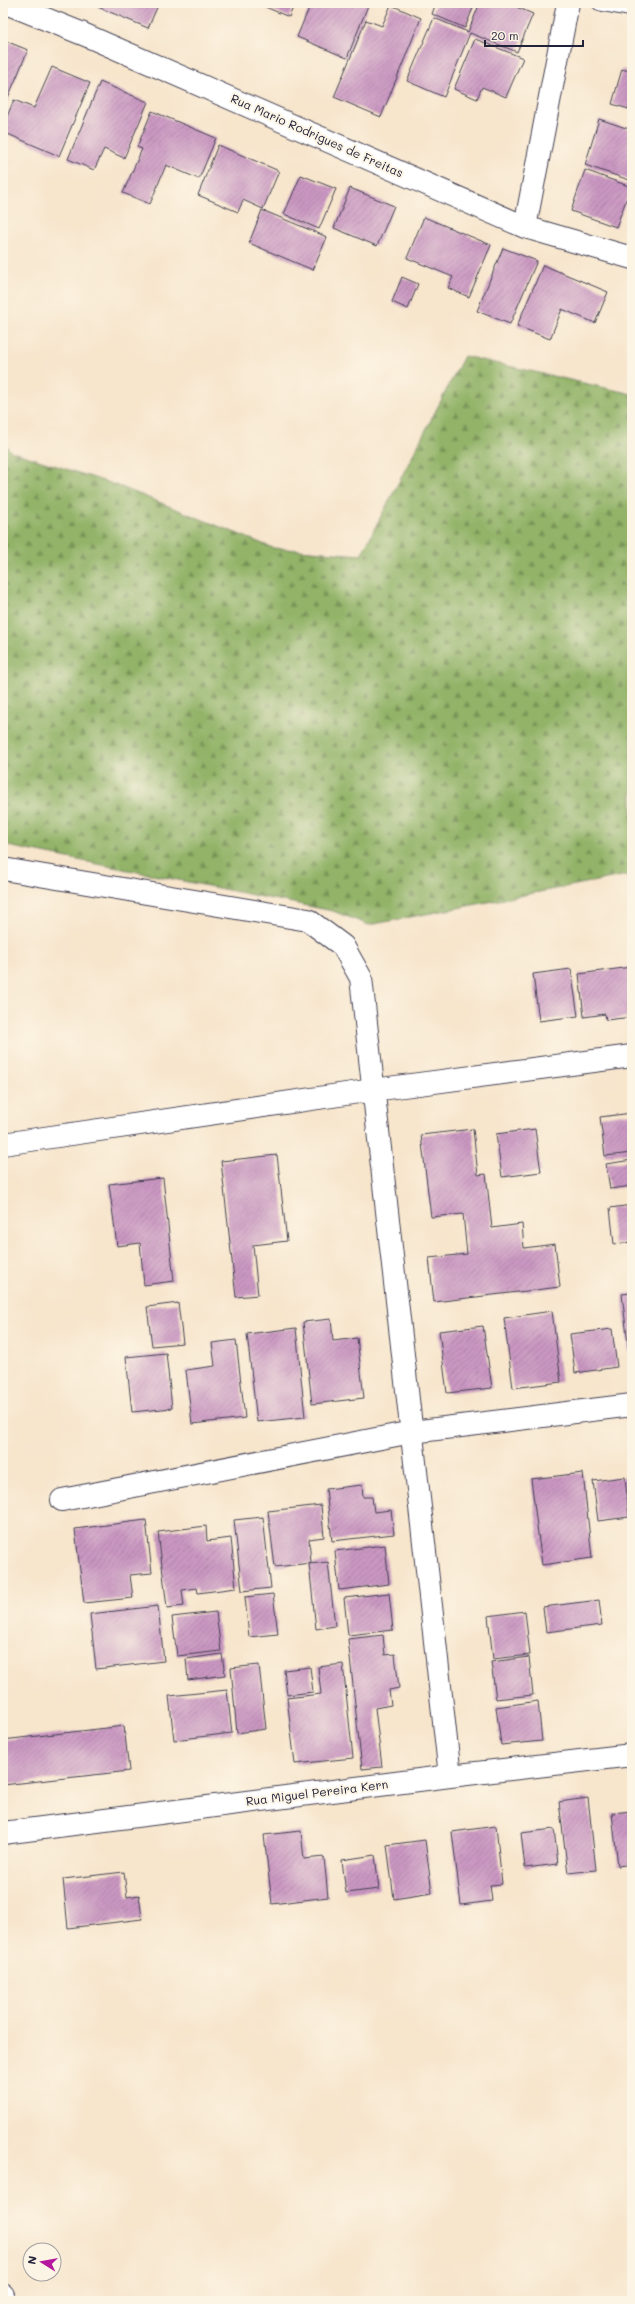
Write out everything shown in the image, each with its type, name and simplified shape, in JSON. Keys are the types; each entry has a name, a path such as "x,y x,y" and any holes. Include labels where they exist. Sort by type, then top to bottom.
{"street":[{"name":"Rua Mario Rodrigues de Freitas","path":"6,3 83,34 525,227 632,258"},
{"path":"525,227 568,3"},
{"path":"3,869 308,920 343,946 361,978 450,1776"},
{"path":"3,1144 374,1090 632,1056"},
{"path":"62,1500 412,1432 632,1405"},
{"name":"Rua Miguel Pereira Kern","path":"3,1833 450,1776 632,1755"},
{"path":"3,2295 4,2301"}],"lane":[{"path":"600,3 632,9"}],"green space":[{"path":"464,356 632,394 632,874 369,925 333,911 3,845 3,441 10,451 116,485 273,548 361,555"}],"building":[{"path":"100,3 159,3 148,28 98,7"},
{"path":"256,3 295,3 289,17"},
{"path":"311,3 369,3 347,58 297,37"},
{"path":"436,3 475,3 465,28 432,14"},
{"path":"480,3 507,3 533,14 517,52 470,33 444,97 407,81 434,18 468,32"},
{"path":"391,5 421,18 381,117 334,97 366,20 382,26"},
{"path":"475,39 523,58 506,97 482,87 477,99 454,89"},
{"path":"3,40 28,50 7,100 3,99"},
{"path":"52,67 90,83 59,156 3,132 3,126 14,100 34,108"},
{"path":"622,69 632,72 632,110 612,104"},
{"path":"100,82 148,102 124,158 104,149 94,170 68,159"},
{"path":"152,111 216,138 199,179 166,165 150,204 123,193 142,149 137,147"},
{"path":"599,119 632,130 632,181 585,165"},
{"path":"218,145 279,171 263,209 243,200 238,212 198,195"},
{"path":"585,170 631,187 616,227 571,211"},
{"path":"301,175 336,189 319,229 284,214"},
{"path":"350,188 394,206 377,246 334,228"},
{"path":"262,210 327,237 313,270 249,243"},
{"path":"424,217 491,245 469,297 448,288 453,277 407,258"},
{"path":"503,248 537,261 510,324 477,311"},
{"path":"543,265 608,292 595,323 562,309 550,339 517,326"},
{"path":"402,277 418,284 408,309 392,302"},
{"path":"631,967 632,1017 606,1020 605,1014 584,1017 579,974"},
{"path":"571,969 578,1016 539,1021 533,974"},
{"path":"632,1113 632,1153 605,1156 600,1117"},
{"path":"473,1129 478,1175 486,1174 492,1228 522,1224 524,1248 555,1244 560,1287 434,1302 429,1258 467,1254 463,1214 431,1217 421,1135"},
{"path":"535,1129 541,1172 502,1177 496,1134"},
{"path":"277,1155 287,1241 253,1245 258,1295 236,1297 221,1161"},
{"path":"632,1160 632,1186 610,1189 606,1164"},
{"path":"163,1178 174,1281 144,1285 140,1243 117,1246 109,1184"},
{"path":"632,1205 632,1242 614,1244 610,1208"},
{"path":"632,1293 632,1370 631,1370 622,1294"},
{"path":"178,1303 183,1343 152,1346 147,1307"},
{"path":"552,1311 561,1382 513,1388 504,1318"},
{"path":"331,1319 333,1341 357,1338 364,1398 312,1404 303,1322"},
{"path":"483,1326 492,1388 447,1393 439,1331"},
{"path":"296,1328 305,1417 257,1422 247,1334"},
{"path":"612,1329 617,1367 575,1373 570,1334"},
{"path":"236,1340 245,1418 192,1424 186,1370 215,1366 212,1343"},
{"path":"166,1353 172,1408 132,1412 126,1357"},
{"path":"583,1473 592,1558 542,1565 531,1479"},
{"path":"625,1477 629,1517 598,1521 593,1481"},
{"path":"362,1485 363,1497 372,1497 374,1512 391,1510 394,1534 332,1541 326,1489"},
{"path":"321,1505 324,1537 309,1539 311,1563 275,1567 268,1511"},
{"path":"263,1517 271,1588 242,1591 234,1520"},
{"path":"146,1520 152,1573 130,1575 133,1598 84,1603 75,1529"},
{"path":"206,1526 207,1541 231,1538 236,1588 198,1593 197,1588 182,1590 184,1606 167,1608 158,1532"},
{"path":"385,1545 389,1584 339,1590 335,1551"},
{"path":"328,1562 335,1626 316,1629 309,1564"},
{"path":"389,1593 393,1630 348,1635 344,1598"},
{"path":"273,1594 278,1634 249,1637 245,1597"},
{"path":"599,1600 602,1625 546,1632 543,1607"},
{"path":"158,1606 164,1661 96,1669 90,1614"},
{"path":"525,1611 530,1655 493,1659 488,1616"},
{"path":"216,1612 221,1651 177,1656 172,1617"},
{"path":"383,1635 385,1655 395,1654 399,1688 389,1690 391,1705 375,1708 382,1767 362,1769 348,1639"},
{"path":"222,1654 225,1675 188,1680 186,1659"},
{"path":"529,1657 533,1695 496,1699 491,1662"},
{"path":"343,1664 353,1758 295,1764 287,1698 321,1694 318,1667"},
{"path":"259,1665 266,1729 237,1733 231,1668"},
{"path":"310,1667 313,1692 287,1695 284,1670"},
{"path":"227,1690 232,1733 174,1740 169,1696"},
{"path":"538,1701 542,1741 501,1745 496,1707"},
{"path":"124,1726 129,1771 3,1785 3,1740"},
{"path":"588,1798 596,1870 568,1873 559,1802"},
{"path":"632,1811 632,1864 618,1866 612,1813"},
{"path":"496,1826 502,1884 490,1885 492,1901 461,1905 452,1832"},
{"path":"554,1829 558,1864 525,1868 521,1833"},
{"path":"301,1831 304,1859 324,1857 328,1897 272,1904 264,1835"},
{"path":"425,1840 432,1893 394,1899 387,1845"},
{"path":"375,1855 379,1889 346,1893 342,1860"},
{"path":"124,1872 127,1897 139,1895 142,1919 68,1928 63,1879"}]}
